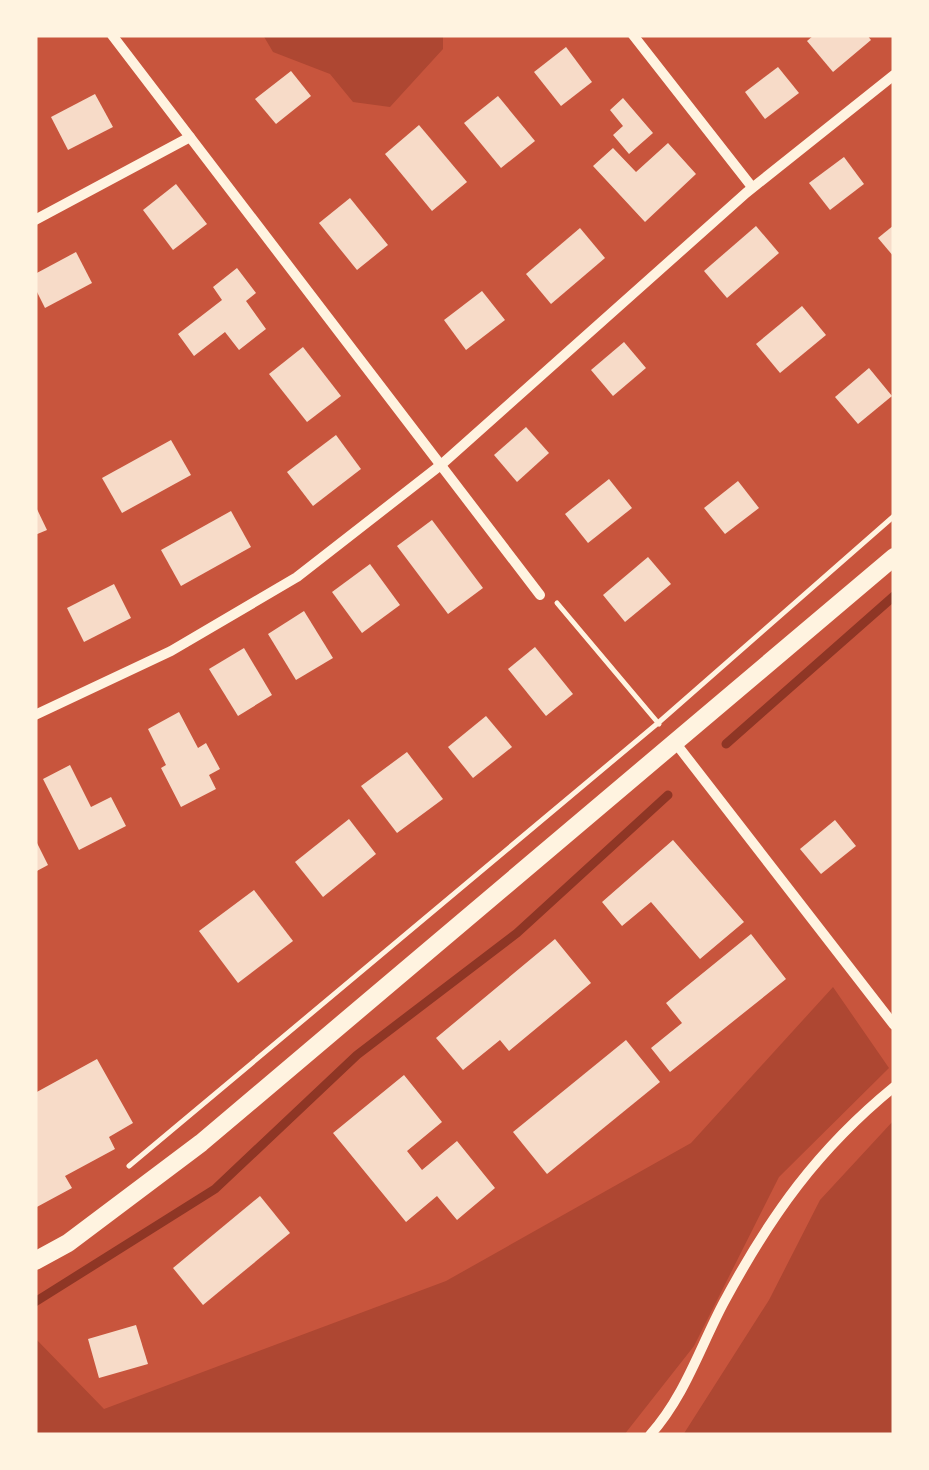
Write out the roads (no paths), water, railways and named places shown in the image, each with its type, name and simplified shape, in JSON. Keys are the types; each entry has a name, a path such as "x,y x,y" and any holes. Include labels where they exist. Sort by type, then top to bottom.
{"street":[{"path":"112,35 540,595"},
{"path":"632,35 752,187"},
{"path":"35,715 171,651 297,577 442,464 752,187 894,75"},
{"path":"35,220 190,136"},
{"path":"35,1261 68,1243 201,1143 894,557"},
{"path":"674,741 894,1025"},
{"path":"650,1435 684,1388 724,1303 787,1197 842,1132 894,1088"}],"waterway":[{"path":"726,744 894,596"},
{"path":"35,1302 215,1189 357,1055 517,933 668,795"}]}
